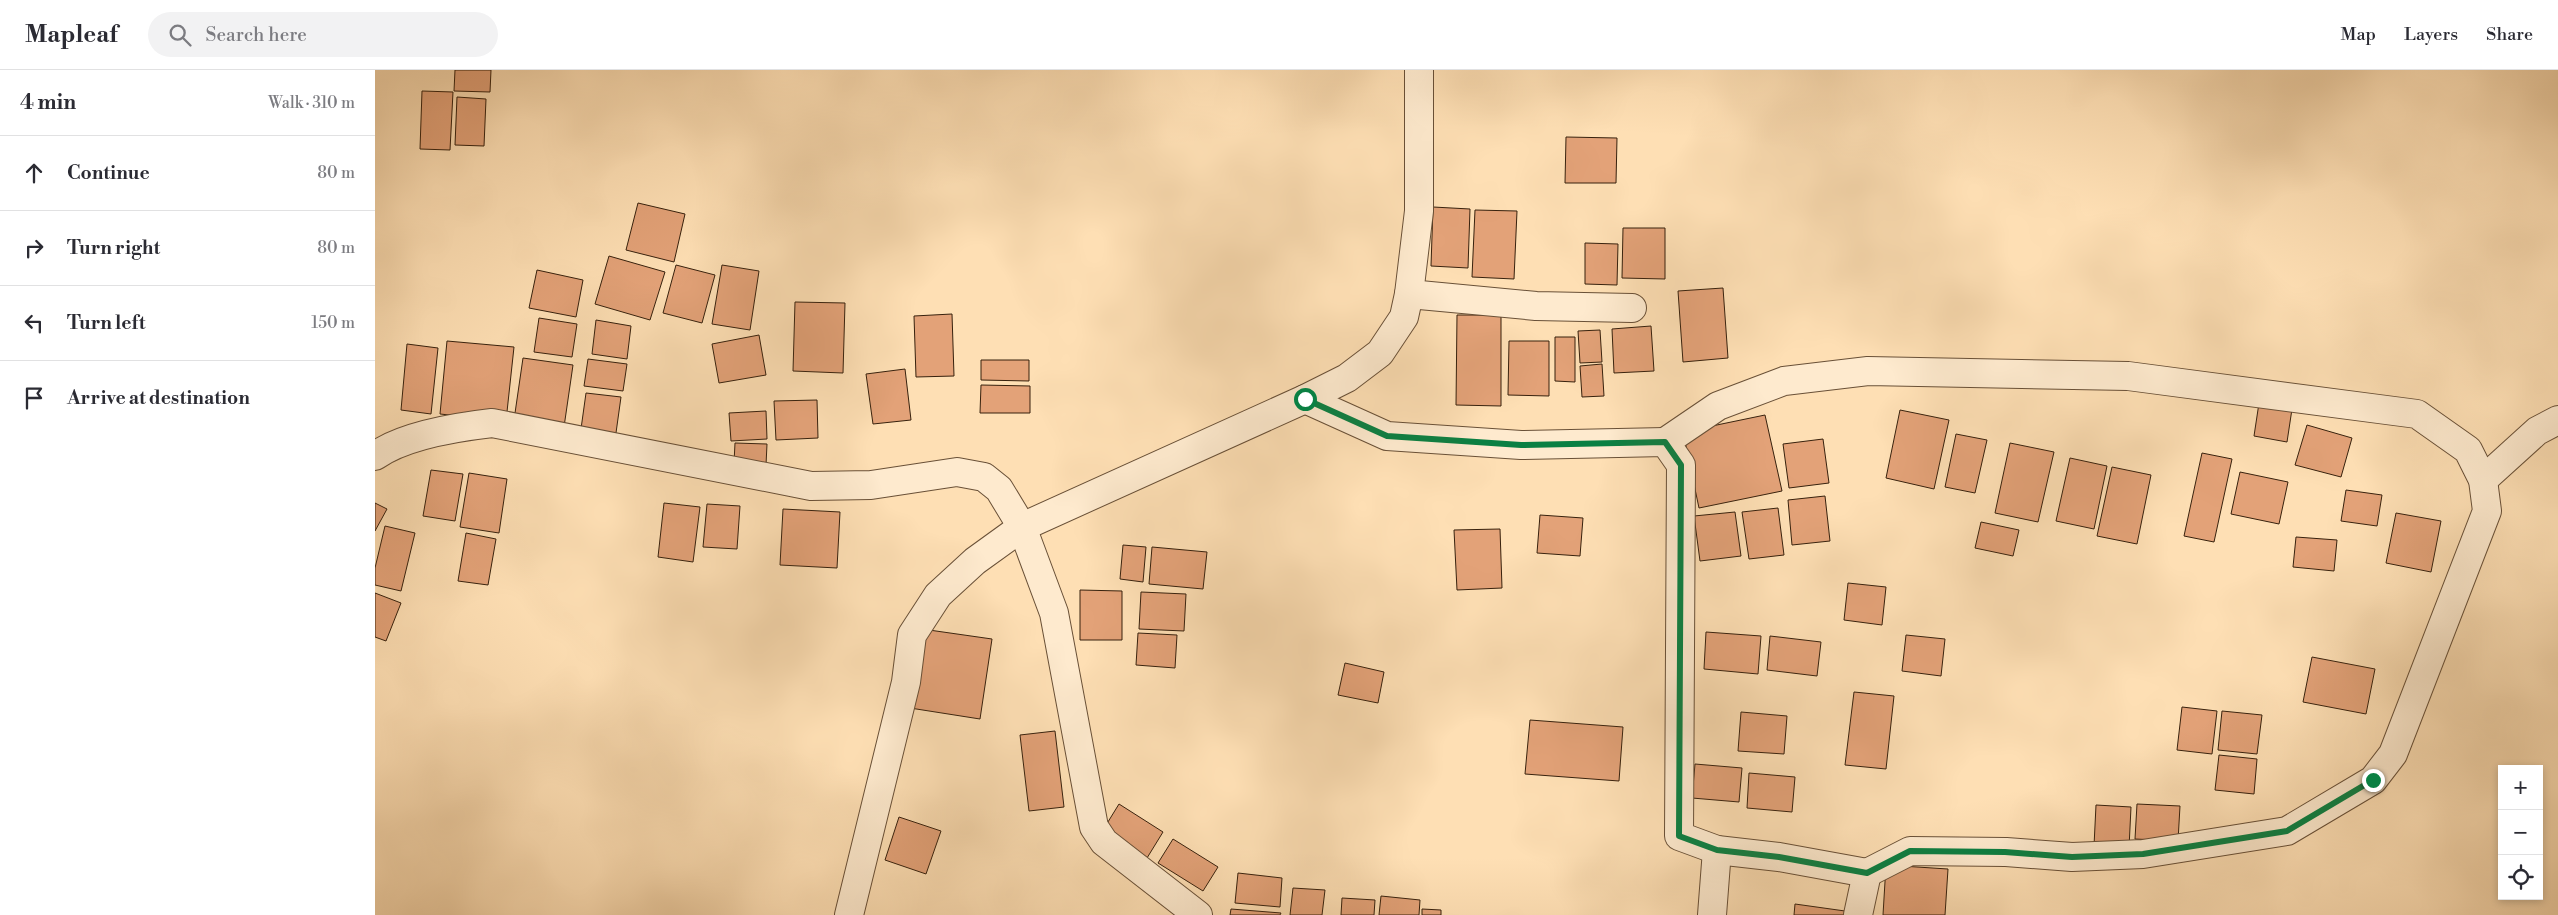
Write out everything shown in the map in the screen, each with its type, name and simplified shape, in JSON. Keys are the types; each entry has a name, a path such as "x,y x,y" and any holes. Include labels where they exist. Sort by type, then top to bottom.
{"street":[{"path":"849,915 905,682 912,635 938,595 975,561 1022,527 1305,399 1347,378 1381,353 1404,317 1409,294 1419,211 1419,70"},
{"path":"1409,294 1536,306 1632,308"},
{"path":"1305,399 1387,436 1521,445 1665,442 1718,406 1784,381 1868,371 2128,376 2417,414 2468,450 2483,480 2487,511 2393,754 2373,780 2287,831 2143,854 2072,857 2005,852 1910,851 1867,873 1779,857 1717,850 1679,836 1681,465 1665,442"},
{"path":"2483,480 2537,431 2558,420"},
{"path":"375,456 384,449 447,428 492,422 811,486 871,485 957,472 984,477 999,489 1022,527 1054,614 1093,827 1104,842 1198,915"},
{"path":"1712,915 1717,850"},
{"path":"1858,915 1867,873"}],"building":[{"path":"455,70 491,70 490,92 454,91"},
{"path":"422,91 453,92 450,150 420,149"},
{"path":"457,97 486,99 484,146 455,145"},
{"path":"1566,137 1617,138 1616,183 1565,183"},
{"path":"638,203 685,214 674,262 626,250"},
{"path":"1433,207 1470,209 1468,268 1431,266"},
{"path":"1475,210 1517,211 1514,279 1472,277"},
{"path":"1623,228 1665,228 1665,279 1622,278"},
{"path":"1585,243 1618,244 1617,285 1585,284"},
{"path":"609,256 665,272 650,320 595,304"},
{"path":"676,265 715,275 702,323 663,313"},
{"path":"722,265 759,271 750,330 712,324"},
{"path":"537,270 583,280 576,317 529,308"},
{"path":"1723,288 1728,358 1683,362 1678,291"},
{"path":"795,302 845,303 843,373 793,371"},
{"path":"952,314 954,376 916,377 914,316"},
{"path":"1457,315 1501,315 1501,406 1456,405"},
{"path":"539,318 577,324 572,357 534,352"},
{"path":"596,320 631,326 627,359 592,354"},
{"path":"1651,326 1654,371 1614,373 1612,329"},
{"path":"1600,330 1602,362 1580,363 1578,331"},
{"path":"759,335 766,375 719,383 712,344"},
{"path":"1555,337 1575,337 1575,382 1555,381"},
{"path":"447,341 514,347 506,421 440,414"},
{"path":"1509,341 1549,341 1549,396 1508,395"},
{"path":"407,344 438,348 431,414 401,410"},
{"path":"523,358 573,365 564,427 514,420"},
{"path":"588,359 627,364 623,391 584,386"},
{"path":"981,360 1029,360 1029,381 981,380"},
{"path":"1602,364 1604,396 1582,397 1580,366"},
{"path":"905,369 911,420 873,424 866,374"},
{"path":"981,385 1030,386 1030,413 980,413"},
{"path":"586,393 621,397 615,440 580,436"},
{"path":"817,400 818,438 776,440 774,401"},
{"path":"2259,403 2292,409 2287,442 2254,436"},
{"path":"1900,410 1949,420 1934,489 1886,478"},
{"path":"766,411 767,439 731,441 729,413"},
{"path":"1765,415 1782,491 1699,508 1683,432"},
{"path":"2307,425 2352,438 2341,477 2295,465"},
{"path":"1956,434 1987,440 1975,493 1945,487"},
{"path":"1823,439 1829,483 1789,488 1783,444"},
{"path":"735,443 767,444 766,465 734,463"},
{"path":"2010,443 2054,452 2038,522 1995,513"},
{"path":"2202,453 2232,459 2214,542 2184,536"},
{"path":"2070,458 2107,466 2094,529 2056,521"},
{"path":"2112,467 2151,475 2137,544 2097,536"},
{"path":"431,470 463,474 455,521 423,516"},
{"path":"2240,472 2288,482 2279,524 2231,514"},
{"path":"469,473 507,479 499,533 460,527"},
{"path":"2346,490 2382,495 2377,526 2341,521"},
{"path":"1825,496 1830,541 1792,545 1788,500"},
{"path":"375,503 387,509 375,531"},
{"path":"664,503 700,507 693,562 658,557"},
{"path":"707,504 740,506 737,549 703,547"},
{"path":"1778,508 1784,555 1749,559 1742,512"},
{"path":"783,509 840,512 837,568 780,565"},
{"path":"1735,512 1741,556 1700,561 1694,516"},
{"path":"2396,513 2441,521 2431,572 2386,563"},
{"path":"1540,515 1583,518 1580,556 1537,553"},
{"path":"1981,522 2019,530 2013,556 1975,548"},
{"path":"385,526 415,533 401,591 375,585 375,568"},
{"path":"1500,529 1502,588 1457,590 1454,530"},
{"path":"466,533 496,539 488,585 458,581"},
{"path":"2296,537 2337,540 2334,571 2293,567"},
{"path":"1123,545 1146,547 1143,582 1120,579"},
{"path":"1152,547 1207,552 1203,589 1149,584"},
{"path":"1848,583 1886,587 1882,625 1844,620"},
{"path":"1080,590 1122,591 1122,640 1080,640"},
{"path":"1141,592 1186,594 1184,631 1139,629"},
{"path":"375,593 401,603 386,641 375,637"},
{"path":"922,629 992,639 980,719 910,708"},
{"path":"1706,632 1761,636 1758,674 1704,669"},
{"path":"1138,633 1177,635 1175,668 1136,665"},
{"path":"1906,635 1945,639 1941,676 1902,671"},
{"path":"1770,636 1821,642 1817,676 1767,670"},
{"path":"2312,657 2375,669 2366,714 2303,702"},
{"path":"1345,663 1384,672 1378,703 1338,695"},
{"path":"1854,692 1894,696 1886,769 1845,765"},
{"path":"2182,707 2217,711 2212,754 2177,750"},
{"path":"2222,711 2262,715 2257,754 2218,750"},
{"path":"1741,712 1787,716 1784,754 1738,751"},
{"path":"1530,720 1623,727 1619,781 1525,774"},
{"path":"1055,731 1064,807 1029,811 1020,735"},
{"path":"2219,755 2257,759 2254,794 2215,790"},
{"path":"1695,764 1742,768 1739,802 1692,798"},
{"path":"1749,773 1795,777 1792,812 1747,808"},
{"path":"1119,804 1163,832 1147,858 1103,830"},
{"path":"2137,804 2180,806 2178,841 2135,839"},
{"path":"2096,805 2131,807 2129,848 2094,846"},
{"path":"899,817 941,831 926,874 885,860"},
{"path":"1173,839 1218,867 1203,891 1158,863"},
{"path":"1886,865 1948,869 1945,915 1883,915"},
{"path":"1238,873 1282,878 1280,907 1235,903"},
{"path":"1293,888 1325,890 1322,915 1290,915"},
{"path":"1381,896 1420,900 1419,915 1379,915"},
{"path":"1342,898 1375,900 1374,915 1341,915"},
{"path":"1795,904 1845,911 1844,915 1794,915"},
{"path":"1231,909 1281,913 1280,915 1230,915"},
{"path":"1422,909 1441,910 1441,915 1422,915"}],"route":[{"path":"1305,399 1387,436 1521,445 1665,442 1681,465 1679,836 1717,850 1779,857 1867,873 1910,851 2005,852 2072,857 2143,854 2287,831 2373,780"}]}
